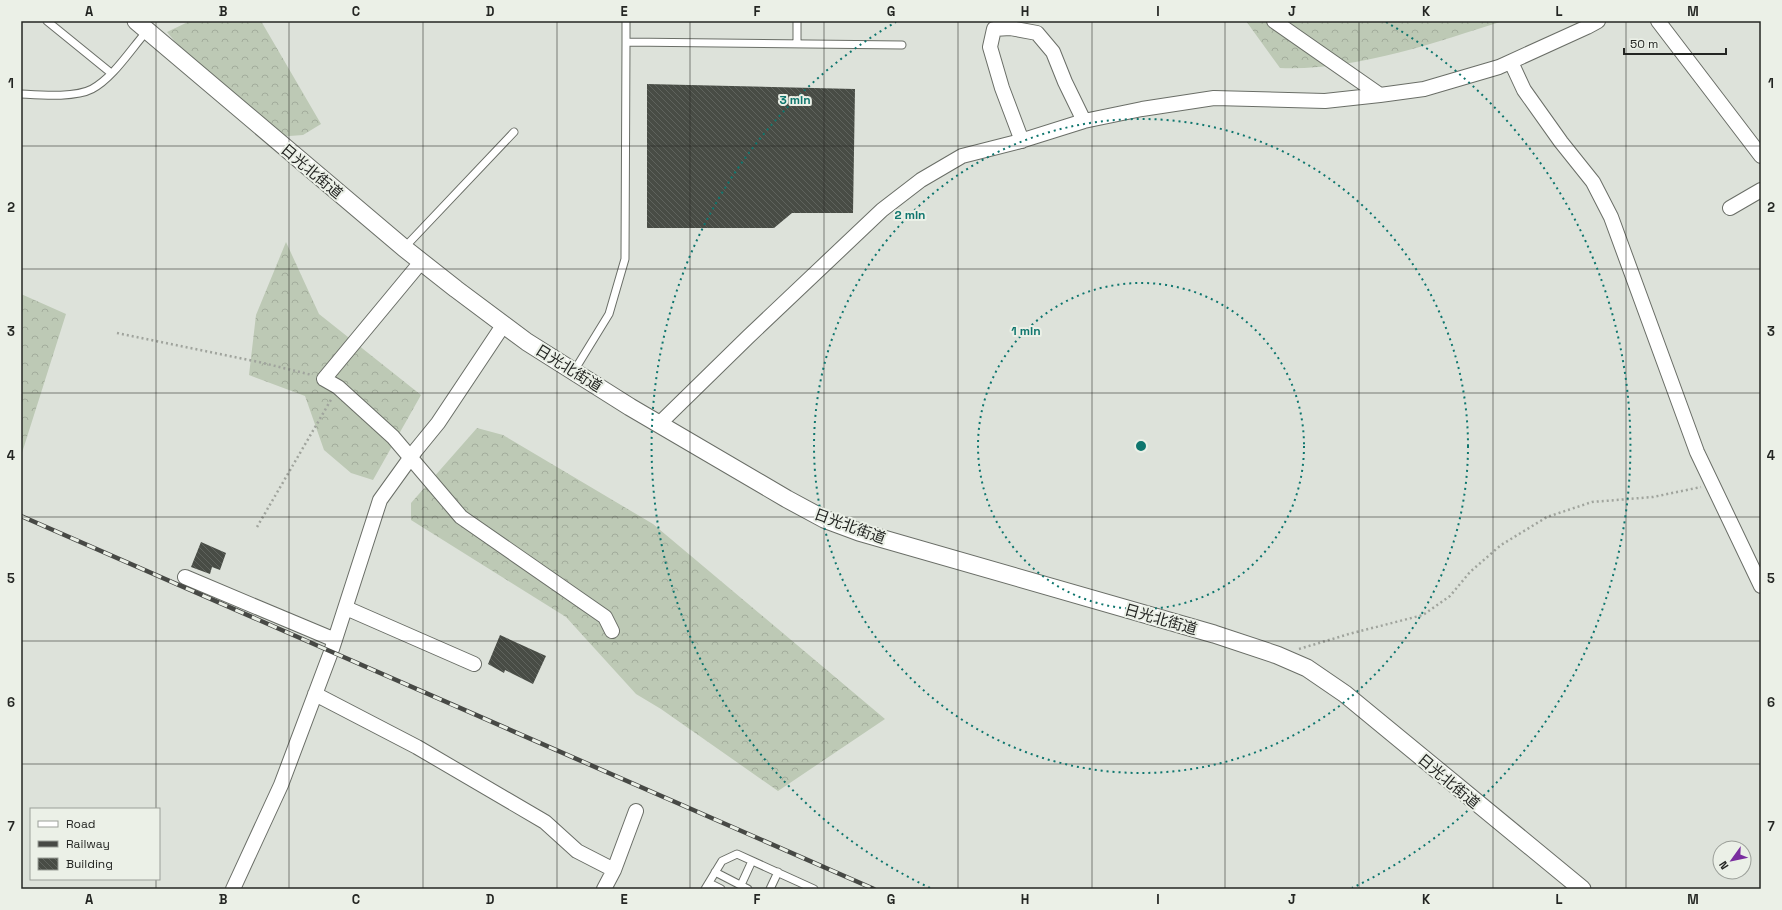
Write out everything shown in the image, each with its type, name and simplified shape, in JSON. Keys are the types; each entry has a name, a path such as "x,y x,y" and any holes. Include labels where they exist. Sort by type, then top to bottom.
{"street":[{"path":"1274,21 1380,95"},
{"path":"660,424 753,332 888,206 921,180 962,156 1022,141 1084,121 1142,109 1214,98 1325,101 1424,89 1499,67 1587,28 1598,21"},
{"path":"1658,21 1761,156"},
{"name":"日光北街道","path":"141,26 421,262 527,342 660,424 787,499 824,519 859,532 1214,634 1277,655 1307,668 1345,694 1582,889"},
{"path":"1022,141 1002,88 990,47 994,29 1010,28 1037,33 1053,52 1065,82 1084,121"},
{"path":"1511,62 1524,90 1561,142 1593,182 1611,218 1697,452 1761,586"},
{"path":"1730,208 1761,190"},
{"path":"421,262 324,379 338,387 393,437 461,517 605,617 612,631"},
{"path":"233,889 281,785 336,640 380,500 410,458 438,423 504,324"},
{"path":"185,577 336,640"},
{"path":"346,608 474,664"},
{"path":"315,694 417,747 545,822 577,851 614,870"},
{"path":"604,889 614,870 636,811"}],"lane":[{"path":"47,21 111,73"},
{"path":"574,371 609,314 625,258 626,21"},
{"path":"797,21 797,44"},
{"path":"21,94 58,96 90,90 104,81 111,73 141,26"},
{"path":"626,42 902,45"},
{"path":"404,248 514,132"},
{"path":"721,889 707,886 722,861 737,854 813,889"},
{"path":"741,885 752,861"},
{"path":"715,872 748,889"},
{"path":"770,889 778,872"}],"path":[{"path":"117,334 259,362 324,379"},
{"path":"257,527 338,387"},
{"path":"1277,655 1349,634 1423,615 1450,596 1470,572 1501,545 1547,517 1592,502 1653,497 1712,485"}],"green space":[{"path":"190,21 261,21 321,124 303,135 276,137 232,110 167,32"},
{"path":"1246,21 1503,21 1422,46 1365,60 1308,68 1280,68"},
{"path":"286,242 319,314 421,395 373,480 351,473 324,450 305,396 249,375 256,315"},
{"path":"21,294 66,314 21,456"},
{"path":"477,428 503,435 653,524 885,719 778,791 661,709 636,694 566,617 411,520 411,503"}],"building":[{"path":"647,84 855,89 853,213 792,213 774,228 647,228"},
{"path":"201,542 226,553 220,570 212,567 210,574 191,567"},
{"path":"500,635 546,656 533,684 505,670 504,673 488,664"}],"railway":[{"path":"21,516 874,889"}]}
